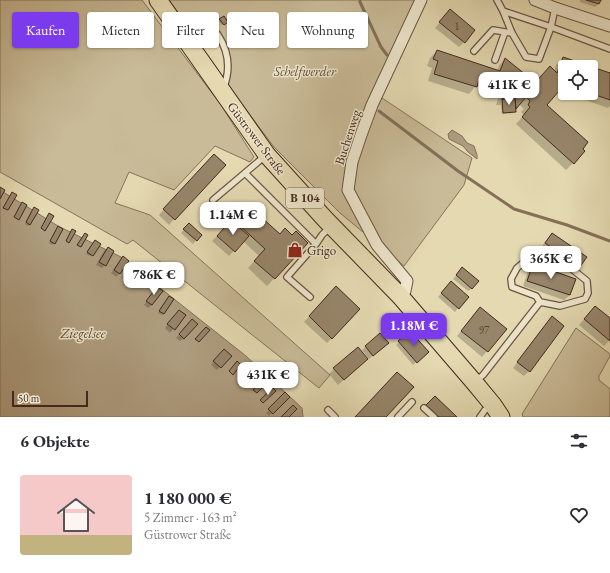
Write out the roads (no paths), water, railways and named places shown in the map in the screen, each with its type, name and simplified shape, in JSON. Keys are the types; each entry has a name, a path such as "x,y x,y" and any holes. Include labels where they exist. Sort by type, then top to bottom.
{"main road":[{"name":"Güstrower Straße","path":"158,0 166,12"},
{"name":"Güstrower Straße","path":"191,48 266,155 331,226 400,296 497,411"}],"street":[{"name":"Buchenweg","path":"400,296 405,291 407,281 377,245 348,190 352,162 372,105 421,0"},
{"path":"541,1 555,8 610,26"}],"lane":[{"path":"497,0 512,33 526,57 539,59 551,27 555,8"},
{"path":"503,11 610,48"},
{"path":"474,51 493,30 512,33"},
{"path":"495,60 505,32"},
{"name":"Güstrower Straße","path":"219,36 228,56 227,78 222,91"},
{"path":"213,200 266,155"},
{"path":"245,173 316,244"},
{"path":"310,297 287,277 331,226"},
{"path":"530,257 549,258 572,269 587,281 588,293 585,299 560,306 540,302 536,296 512,287 511,279 517,268 530,257"},
{"path":"474,382 482,375 540,302"},
{"path":"398,417 412,402"},
{"path":"424,408 434,417"},
{"path":"328,410 335,417"},
{"path":"480,417 486,410 497,411"}],"water":[{"path":"452,130 462,136 467,143 474,146 477,159 463,146 449,139 448,134"},
{"name":"Ziegelsee","path":"0,190 58,226 121,257 246,356 302,408 303,417 0,417"}],"waterway":[{"path":"360,0 381,47 387,55"},
{"path":"379,111 458,171 514,209 567,225 610,241"}],"place":[{"name":"Grigo","path":"295,250"}],"park label":[{"name":"Schelfwerder","path":"305,71"}]}
